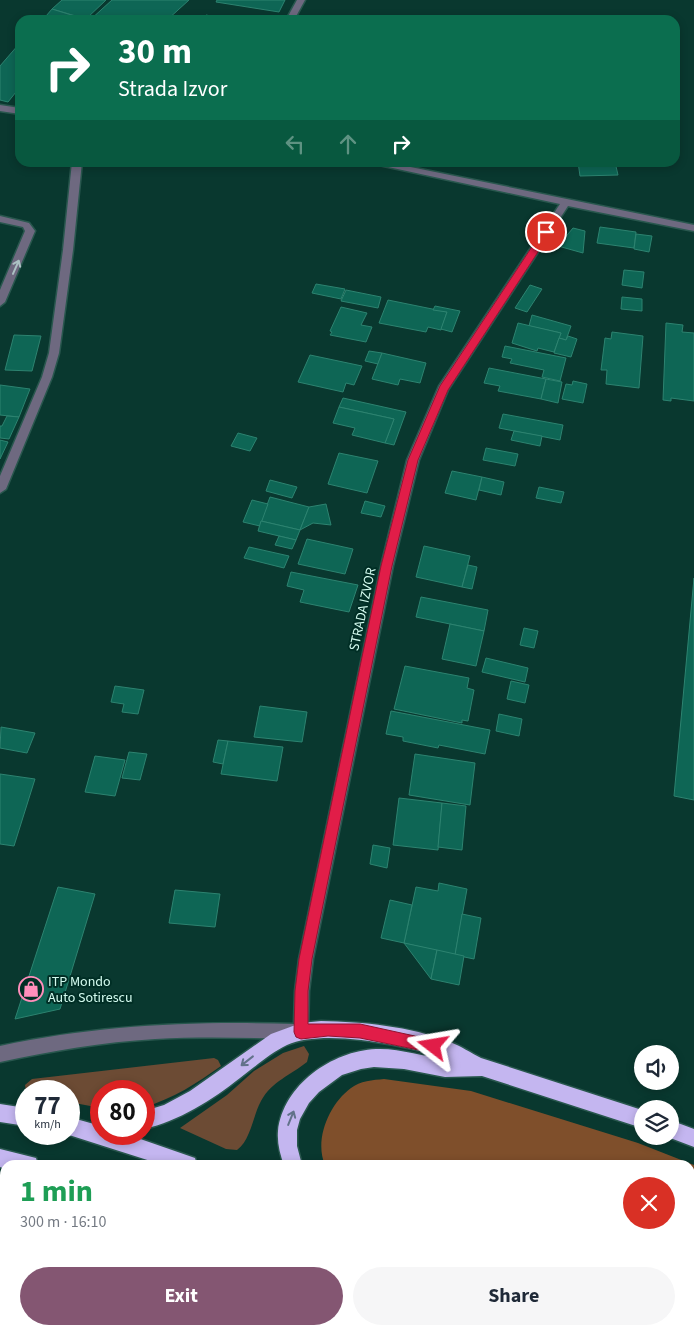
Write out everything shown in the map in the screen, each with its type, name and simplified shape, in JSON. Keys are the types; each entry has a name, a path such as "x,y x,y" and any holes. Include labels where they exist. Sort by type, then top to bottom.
{"highway":[{"path":"155,1116 190,1102 272,1044 288,1035 328,1030 360,1031 401,1038 449,1050 481,1068 529,1081 634,1116"},
{"path":"291,1160 287,1147 288,1127 296,1106 311,1087 328,1071 368,1058 403,1059 446,1068 481,1068"},
{"path":"0,1113 15,1115"},
{"path":"80,1129 175,1160"},
{"path":"679,1132 694,1138"}],"street":[{"path":"293,15 301,0"},
{"path":"0,108 15,110"},
{"path":"0,489 47,377 54,353 68,250 76,167"},
{"path":"394,167 694,228"},
{"name":"STRADA IZVOR","path":"301,1032 302,991 306,959 387,566 413,460 443,389 566,202"},
{"path":"0,219 26,225 30,231 0,302"},
{"path":"0,1054 39,1045 140,1033 204,1030 301,1032"}],"shaded area":[{"path":"304,1046 309,1054 307,1062 276,1083 265,1094 258,1107 246,1140 237,1150 226,1149 180,1128 227,1095 254,1071 283,1053"},
{"path":"214,1058 218,1060 221,1066 175,1095 155,1104 155,1080 90,1080 90,1106 80,1104 80,1080 31,1080"},
{"path":"384,1079 471,1091 634,1142 634,1145 643,1145 681,1160 324,1160 321,1145 330,1113 343,1095 358,1084"}],"building":[{"path":"62,0 106,0 90,15 72,15 52,9"},
{"path":"112,0 189,0 172,15 96,15"},
{"path":"217,0 285,0 279,12 216,2"},
{"path":"52,9 71,15 47,15"},
{"path":"15,49 15,93 8,102 0,100 0,66"},
{"path":"579,167 616,167 618,175 580,176"},
{"path":"600,227 636,232 634,248 597,243"},
{"path":"573,228 585,231 583,253 558,246"},
{"path":"636,234 652,236 649,252 634,249"},
{"path":"624,270 644,272 642,288 622,285"},
{"path":"316,284 345,289 341,299 312,293"},
{"path":"530,285 542,289 527,312 515,308"},
{"path":"346,290 381,297 378,308 341,301"},
{"path":"622,297 642,299 642,311 621,309"},
{"path":"388,300 447,312 441,330 428,327 426,332 379,323"},
{"path":"435,306 460,311 452,332 441,329 447,312 433,310"},
{"path":"341,307 367,313 361,325 372,327 366,342 330,335"},
{"path":"532,315 571,326 566,340 559,338 561,333 529,326"},
{"path":"518,323 561,333 554,352 538,348 537,351 512,343"},
{"path":"666,323 683,325 682,332 694,333 694,401 671,398 671,401 663,400"},
{"path":"612,332 643,336 639,388 606,384 607,370 601,370 605,338 611,339"},
{"path":"14,335 41,336 32,371 5,370"},
{"path":"568,336 577,339 571,357 554,353 559,338 566,340"},
{"path":"505,346 566,358 560,381 542,377 544,370 510,363 512,359 502,357"},
{"path":"369,351 382,353 378,364 365,361"},
{"path":"382,353 426,363 420,383 400,379 398,385 372,379"},
{"path":"310,355 362,366 354,385 346,383 343,392 298,382"},
{"path":"489,368 546,379 541,399 498,391 500,386 484,383"},
{"path":"546,379 562,382 558,403 541,399"},
{"path":"573,381 587,384 583,403 562,399 566,384 572,385"},
{"path":"0,385 30,389 19,417 0,415"},
{"path":"343,398 406,412 394,445 385,443 394,419 339,407"},
{"path":"339,407 394,419 385,443 352,435 355,428 333,423"},
{"path":"503,414 563,425 560,440 499,428"},
{"path":"7,416 19,417 9,439 0,438 0,426 2,426"},
{"path":"514,431 542,436 540,446 511,440"},
{"path":"238,433 257,438 250,451 231,446"},
{"path":"0,440 8,442 0,459"},
{"path":"486,448 518,454 515,466 483,460"},
{"path":"339,453 378,461 367,493 328,484"},
{"path":"452,471 482,477 476,500 445,493"},
{"path":"482,477 504,482 501,495 479,490"},
{"path":"270,480 297,487 292,498 266,491"},
{"path":"539,487 564,492 561,503 536,498"},
{"path":"270,497 309,507 300,530 261,521"},
{"path":"252,500 268,504 260,526 243,522"},
{"path":"365,501 385,506 381,517 361,513"},
{"path":"326,504 331,525 313,523 300,530 309,507"},
{"path":"261,521 300,530 296,540 258,531"},
{"path":"279,536 296,540 292,549 275,545"},
{"path":"307,539 353,549 345,574 298,564"},
{"path":"424,546 470,556 462,587 416,577"},
{"path":"249,547 289,556 284,568 244,558"},
{"path":"468,565 477,567 472,589 462,587"},
{"path":"291,572 358,585 349,612 300,602 304,590 287,586"},
{"path":"694,578 694,800 674,796"},
{"path":"421,597 488,610 484,631 416,617"},
{"path":"450,624 484,631 476,666 442,659"},
{"path":"524,628 538,631 534,648 520,645"},
{"path":"486,658 528,668 525,682 482,672"},
{"path":"405,666 469,678 467,688 474,690 468,721 462,720 462,723 394,709"},
{"path":"511,681 529,685 525,703 507,699"},
{"path":"115,686 144,690 138,714 122,712 124,704 111,702"},
{"path":"260,706 307,712 302,742 254,737"},
{"path":"391,711 490,730 485,754 439,745 438,748 403,741 403,737 386,734"},
{"path":"499,714 522,719 519,736 496,731"},
{"path":"1,727 35,733 27,753 0,748"},
{"path":"218,740 228,741 223,764 213,762"},
{"path":"228,741 283,747 277,781 221,774"},
{"path":"129,752 147,754 140,780 122,778"},
{"path":"415,754 475,763 470,805 409,795"},
{"path":"95,756 125,760 115,796 85,792"},
{"path":"0,774 35,779 14,846 0,844"},
{"path":"399,798 442,803 438,850 393,845"},
{"path":"442,803 466,806 462,850 438,847"},
{"path":"373,845 390,848 387,868 370,864"},
{"path":"439,883 467,889 455,955 404,943 416,887 438,891"},
{"path":"58,887 95,894 60,1009 15,1019"},
{"path":"175,890 220,894 215,927 169,923"},
{"path":"390,900 412,905 404,943 381,938"},
{"path":"462,914 481,918 474,959 455,955"},
{"path":"404,943 437,950 431,979"},
{"path":"437,950 464,956 459,985 431,979"}],"place":[{"name":"ITP Mondo Auto Sotirescu","path":"31,989"}],"route":[{"path":"433,1046 360,1031 328,1030 301,1032 302,991 306,959 387,566 413,460 428,420 443,389 546,232"}]}
